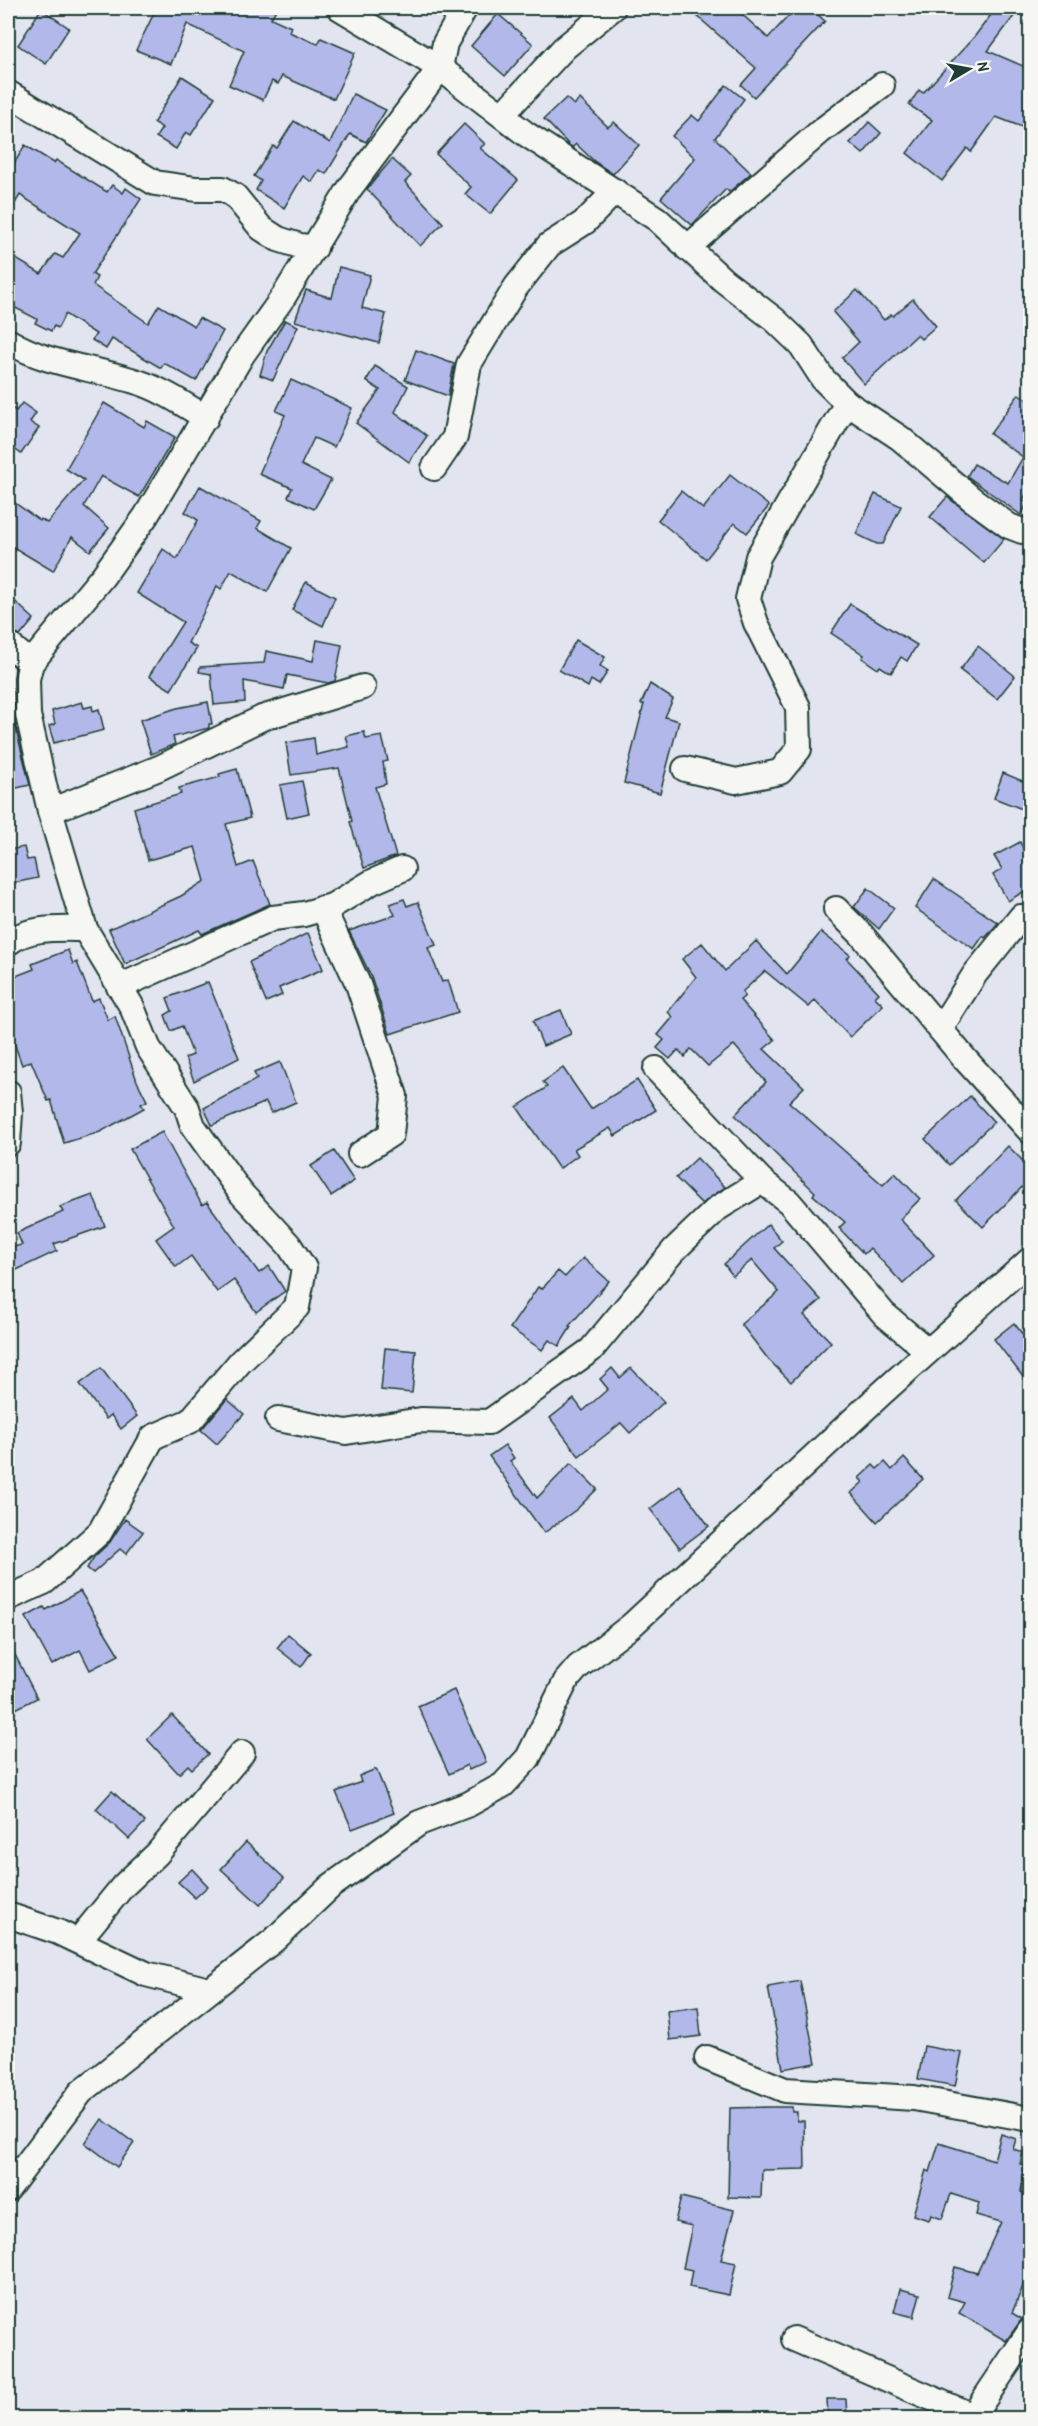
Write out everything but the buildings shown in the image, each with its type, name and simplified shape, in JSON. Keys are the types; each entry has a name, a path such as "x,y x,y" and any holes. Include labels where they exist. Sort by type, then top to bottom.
{"street":[{"path":"340,8 440,68 526,134 657,219 687,248 775,320 801,345 822,379 847,403 900,438 972,499 1009,526 1022,531 1030,529"},
{"path":"8,1598 44,1582 100,1532 153,1437 190,1421 240,1362 297,1307 304,1268 289,1245 241,1193 193,1126 187,1108 148,1047 132,1007 85,929 50,811 27,715 27,679 31,663 103,576 146,516 242,355 315,248 350,188 440,68 445,43 465,8"},
{"path":"502,115 564,48 613,8"},
{"path":"687,248 821,131 882,85"},
{"path":"8,93 155,183 196,189 223,189 235,196 251,217 270,233 300,246 315,248"},
{"path":"434,468 455,437 469,364 516,287 549,245 585,222 615,191"},
{"path":"8,341 30,354 48,360 134,380 175,399 206,418"},
{"path":"685,769 736,781 780,772 799,749 798,707 756,623 748,599 758,557 847,403"},
{"path":"8,644 31,663"},
{"path":"50,811 159,768 262,718 363,687"},
{"path":"120,987 273,918 304,914 323,908 402,869"},
{"path":"323,908 358,984 395,1096 391,1134 360,1154"},
{"path":"836,909 861,934 940,1029 1030,1131"},
{"path":"940,1029 969,982 1021,917"},
{"path":"8,943 16,937 42,930 85,929"},
{"path":"656,1069 762,1181 789,1202 884,1314 928,1351"},
{"path":"8,1092 10,1113 8,1143"},
{"path":"278,1419 346,1432 421,1420 489,1422 591,1350 674,1250 718,1208 762,1181"},
{"path":"8,2189 81,2092 274,1940 331,1886 420,1823 469,1804 503,1785 528,1758 566,1681 578,1667 632,1625 928,1351 1030,1260"},
{"path":"78,1941 123,1886 157,1854 242,1753"},
{"path":"8,1915 58,1932 146,1974 209,1990"},
{"path":"707,2058 785,2090 914,2098 1030,2119"},
{"path":"794,2339 972,2417 987,2399 1030,2331"}]}
